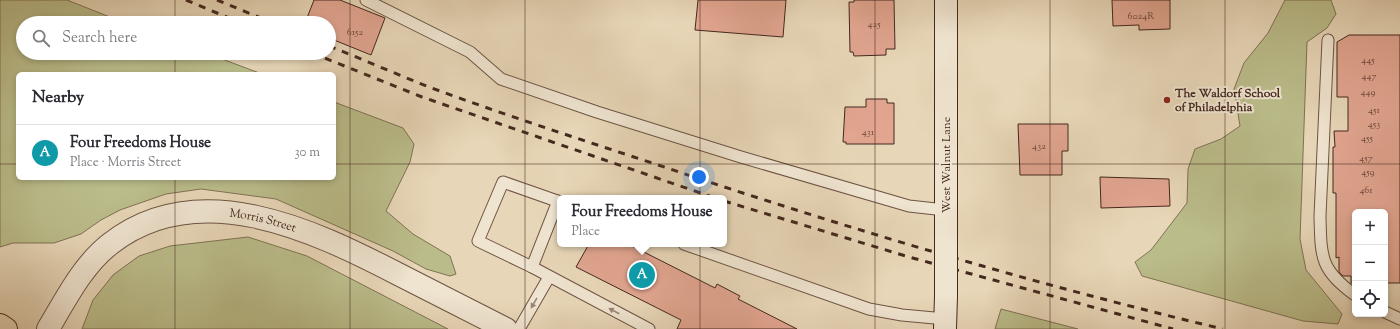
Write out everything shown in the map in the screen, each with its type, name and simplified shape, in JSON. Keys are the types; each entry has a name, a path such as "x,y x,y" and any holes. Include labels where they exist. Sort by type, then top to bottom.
{"main road":[{"path":"0,325 6,329"}],"street":[{"name":"West Walnut Lane","path":"945,324 946,0"},
{"name":"Morris Street","path":"48,329 84,271 109,245 124,234 164,216 192,212 245,214 268,219 315,234 345,247 506,329"}],"lane":[{"path":"366,0 470,52 501,79 597,112 741,157 946,218"},
{"path":"1328,40 1320,216 1321,245 1326,264 1332,276 1352,293"},
{"path":"557,200 503,182 478,240 649,329"},
{"path":"532,267 557,206"},
{"path":"693,247 869,309 945,324"},
{"path":"519,329 549,277"},
{"path":"1388,313 1400,319"}],"green space":[{"path":"0,0 67,0 107,16 16,16 16,60 225,60 257,72 16,72 16,180 336,180 336,103 403,128 414,144 410,162 386,211 413,234 450,256 456,274 450,276 426,269 393,251 276,199 201,189 166,194 120,210 101,220 81,234 54,243 13,243 0,247"},
{"path":"1285,0 1331,0 1336,14 1327,28 1307,42 1300,239 1306,270 1342,314 1338,324 1303,321 1142,276 1135,262 1151,250 1187,203 1188,169 1195,149 1221,139 1240,126 1234,89 1244,63 1268,33"},
{"path":"248,237 307,256 448,329 82,329 93,300 113,275 139,256 170,246"},
{"path":"1001,309 1078,329 995,329"}],"building":[{"path":"314,0 340,0 385,18 371,55 336,41 336,16 308,16"},
{"path":"698,0 786,0 783,37 695,30"},
{"path":"854,0 894,0 895,49 886,49 886,55 854,56 853,52 850,52 849,2 854,2"},
{"path":"1112,0 1170,0 1170,29 1139,30 1139,25 1113,26"},
{"path":"1349,35 1400,35 1400,283 1388,283 1388,209 1352,209 1352,283 1351,276 1343,276 1339,272 1339,257 1336,258 1336,193 1333,193 1333,147 1335,147 1334,131 1348,131 1348,97 1337,97 1337,42"},
{"path":"866,99 887,99 887,103 894,103 894,144 846,144 846,142 843,142 845,107 866,107"},
{"path":"1018,124 1068,124 1068,151 1062,151 1062,175 1020,175"},
{"path":"1100,177 1169,179 1170,206 1101,208"},
{"path":"587,247 634,247 715,288 717,284 740,296 738,299 797,329 677,329 681,320 576,267"}],"railway":[{"path":"186,0 224,16"},
{"path":"217,0 256,16"},
{"path":"336,49 462,99 563,134 827,220 1024,278 1223,329"},
{"path":"330,60 422,97 706,195"},
{"path":"727,202 909,257 1173,329"}],"place":[{"name":"The Waldorf School of Philadelphia","path":"1167,100"},
{"name":"Four Freedoms House","path":"642,275"}]}
